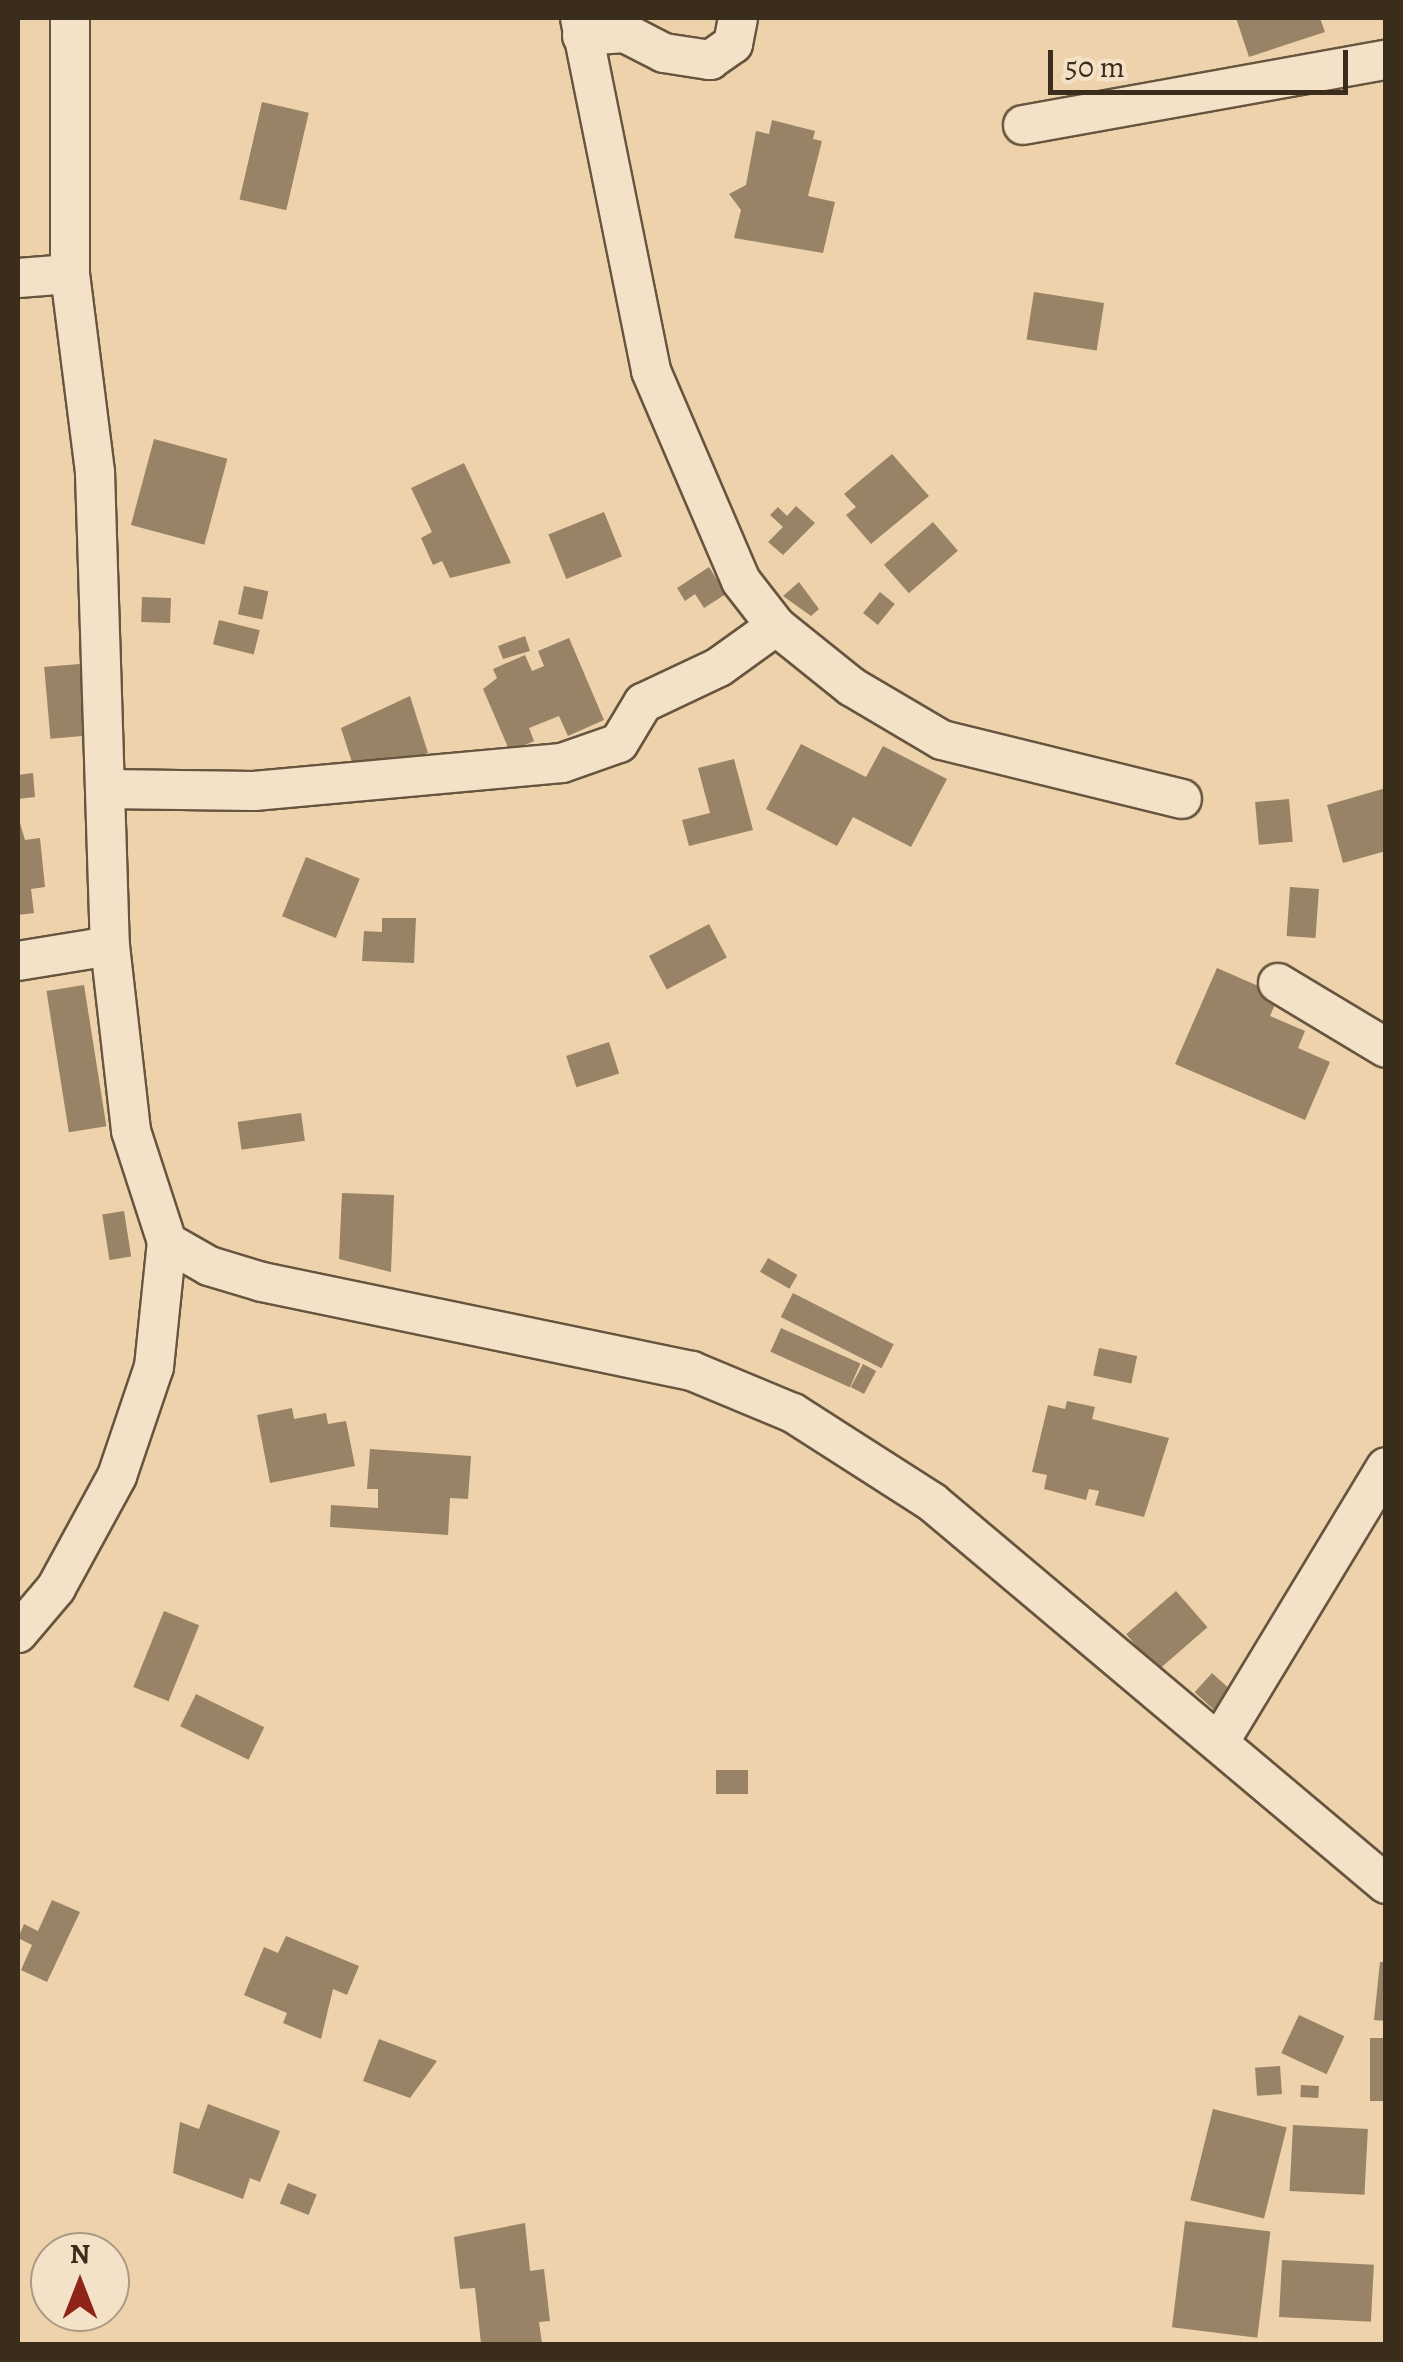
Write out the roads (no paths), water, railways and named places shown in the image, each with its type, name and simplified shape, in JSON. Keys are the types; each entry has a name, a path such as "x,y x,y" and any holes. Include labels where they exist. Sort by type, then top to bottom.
{"street":[{"path":"18,1633 56,1588 117,1476 154,1367 167,1242 130,1131 110,946 96,473 70,274 70,18"},
{"path":"738,18 733,44 710,60 664,53 624,34 581,27 651,370 741,581 776,626 852,686 942,740 1182,799"},
{"path":"1023,126 1386,60"},
{"path":"18,278 70,274"},
{"path":"106,788 254,791 562,764 619,743 643,703 718,668 776,626"},
{"path":"18,961 110,946"},
{"path":"1278,983 1386,1048"},
{"path":"167,1242 209,1266 262,1282 692,1371 794,1413 932,1502 1220,1740 1386,1884"},
{"path":"1220,1740 1386,1466"}]}
